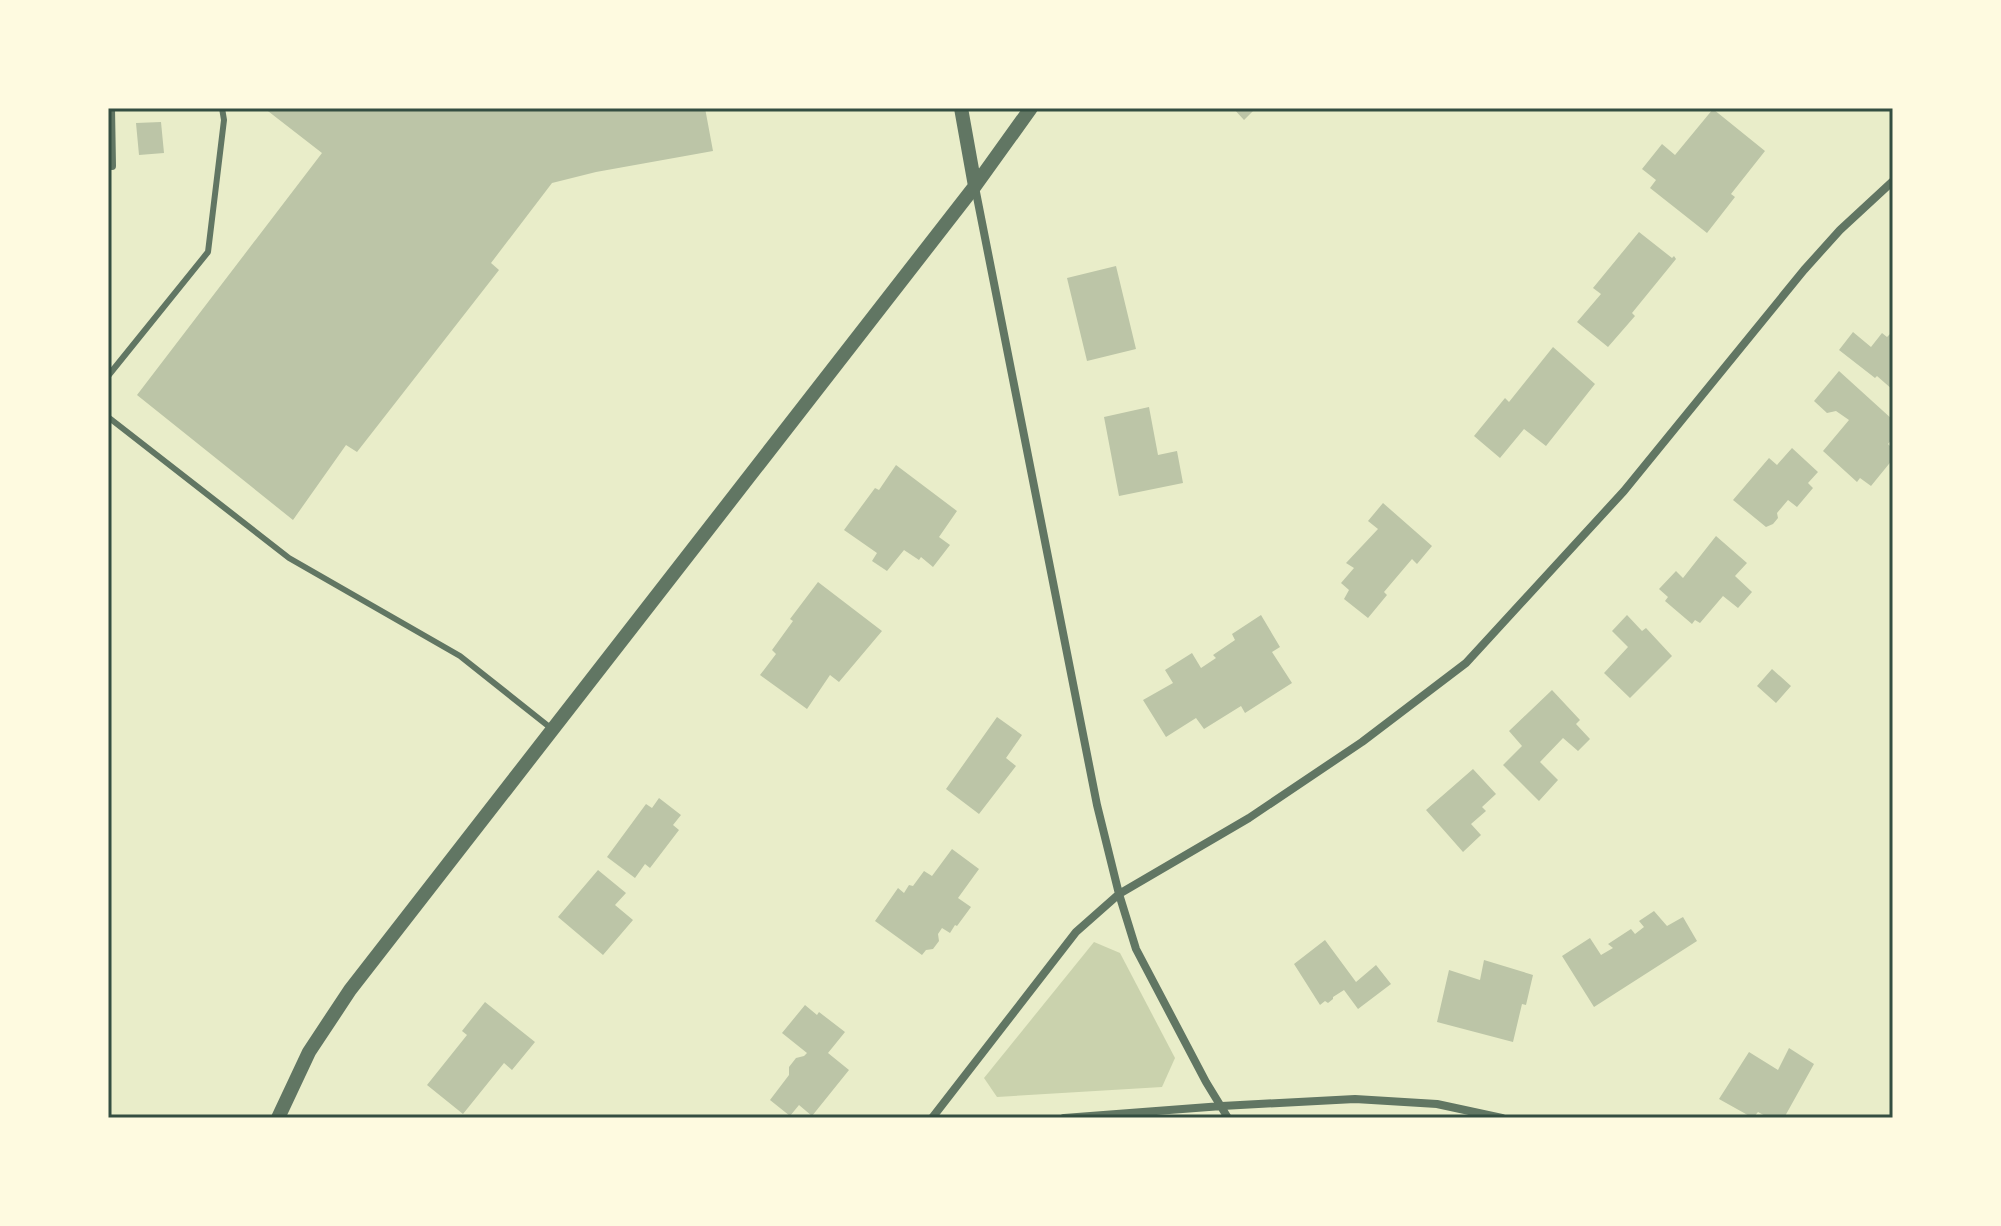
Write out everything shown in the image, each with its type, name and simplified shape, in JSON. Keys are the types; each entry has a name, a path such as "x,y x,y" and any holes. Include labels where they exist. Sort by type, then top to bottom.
{"street":[{"path":"111,108 112,166"},
{"path":"961,108 1097,805 1119,894 1136,949 1228,1118"},
{"path":"278,1118 309,1052 350,990 975,186 1031,108"},
{"path":"932,1118 1076,932 1119,894 1262,809 1362,742 1466,663 1624,491 1804,270 1840,230 1893,181"},
{"path":"1064,1118 1355,1099 1437,1104 1502,1118"}],"lane":[{"path":"108,376 208,252 224,120 222,108"},
{"path":"108,417 289,558 460,656 553,730"}],"green space":[{"path":"1094,942 1120,953 1175,1058 1162,1087 997,1097 984,1078"}],"building":[{"path":"264,108 705,108 713,151 552,183 491,263 499,270 357,452 346,445 293,520 137,395 322,153"},
{"path":"1233,108 1256,108 1244,120"},
{"path":"1713,109 1765,151 1731,194 1735,197 1707,233 1650,188 1656,180 1642,169 1662,144 1675,155"},
{"path":"161,122 164,153 139,155 136,123"},
{"path":"1639,232 1676,259 1632,313 1635,316 1608,347 1577,322 1601,294 1593,288"},
{"path":"1116,266 1136,349 1087,361 1067,278"},
{"path":"1893,331 1893,390 1839,350 1853,332 1871,347 1882,333 1887,337"},
{"path":"1553,347 1595,384 1546,446 1524,429 1500,458 1474,436 1505,398 1509,402"},
{"path":"1839,371 1893,420 1893,438 1888,444 1893,449 1893,459 1871,486 1860,478 1857,482 1823,451 1849,420 1836,411 1827,413 1814,401"},
{"path":"1149,407 1158,455 1177,451 1183,483 1119,496 1104,417"},
{"path":"1792,448 1818,472 1808,483 1813,488 1797,507 1788,500 1777,513 1778,518 1766,527 1733,500 1769,458 1777,465"},
{"path":"896,465 957,511 939,537 950,545 933,567 921,557 919,560 904,550 887,571 872,561 877,553 844,530"},
{"path":"1383,503 1432,546 1417,564 1412,559 1384,592 1387,595 1368,618 1344,599 1349,590 1341,583 1354,568 1346,563 1378,529 1368,521"},
{"path":"1716,536 1747,563 1735,576 1752,592 1738,608 1723,596 1700,623 1695,620 1692,624 1665,601 1668,597 1659,589 1676,571 1683,578"},
{"path":"818,582 882,631 839,682 830,675 807,709 760,675 776,654 772,650 793,621 790,619"},
{"path":"1261,615 1280,647 1272,652 1292,683 1245,713 1241,706 1204,729 1196,718 1166,737 1143,700 1173,683 1165,670 1192,653 1201,668 1216,658 1213,655 1235,640 1232,634"},
{"path":"1627,615 1642,631 1646,628 1672,656 1630,698 1604,673 1628,647 1612,631"},
{"path":"1772,669 1791,686 1776,703 1757,686"},
{"path":"1552,690 1580,720 1576,724 1590,739 1578,751 1563,738 1540,762 1558,780 1539,801 1503,765 1522,746 1509,731"},
{"path":"997,717 1022,735 1006,758 1016,766 979,814 946,789"},
{"path":"1473,769 1496,794 1482,807 1486,811 1471,824 1481,835 1463,852 1426,810"},
{"path":"659,798 681,815 673,825 679,830 650,868 645,864 635,878 607,857 646,804 652,808"},
{"path":"952,849 979,869 958,898 971,907 950,933 942,928 938,934 939,941 922,955 875,921 898,888 904,893 924,871 932,876"},
{"path":"598,870 626,893 615,905 633,920 603,955 558,917"},
{"path":"1654,911 1667,926 1683,917 1697,941 1594,1007 1562,956 1590,938 1601,955 1613,948 1608,944 1631,929 1635,934 1644,927 1639,921"},
{"path":"1325,940 1356,982 1376,965 1391,984 1358,1009 1344,990 1328,1003 1325,1001 1320,1005 1294,964"},
{"path":"1484,960 1533,975 1513,1042 1437,1022 1449,970 1480,980"},
{"path":"485,1002 535,1042 512,1070 504,1063 463,1114 427,1085 467,1035 462,1031"},
{"path":"805,1005 845,1032 828,1053 849,1070 812,1116 799,1105 790,1116 770,1100 789,1075 789,1067 796,1058 807,1053 782,1033"},
{"path":"1789,1048 1814,1064 1784,1118 1769,1118 1758,1112 1753,1118 1719,1099 1749,1052 1778,1070"}]}
